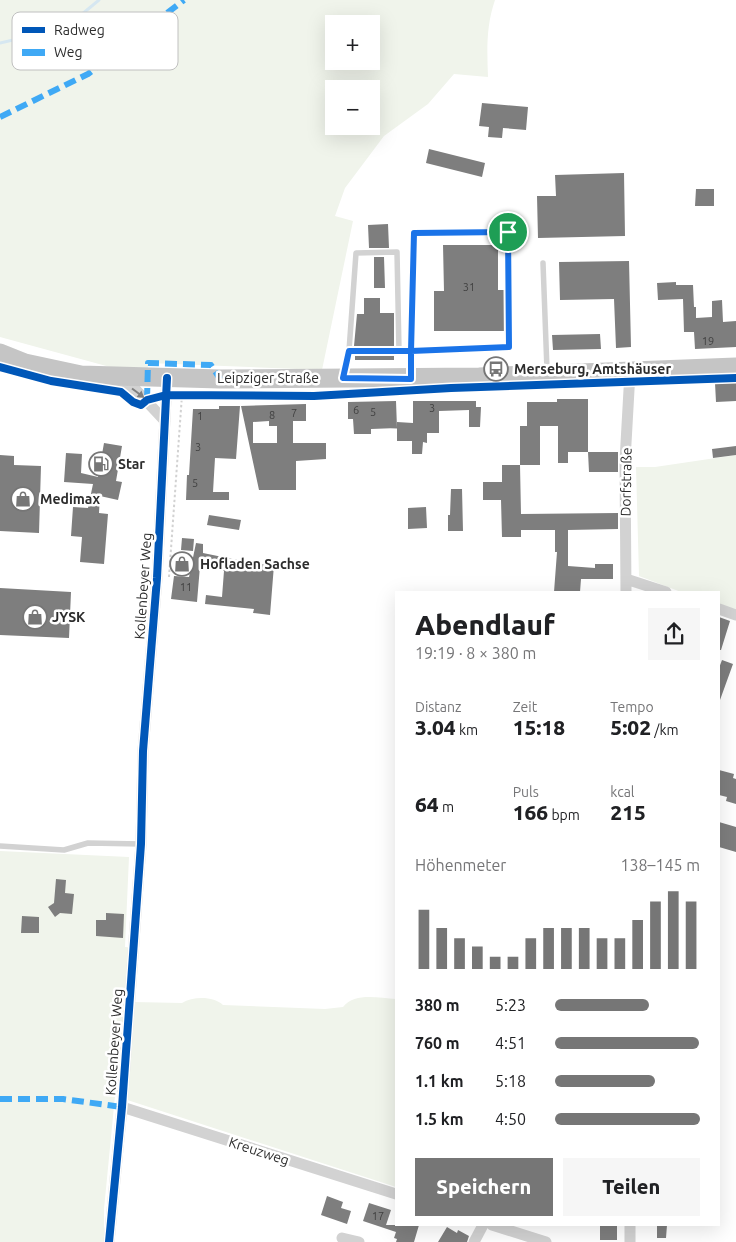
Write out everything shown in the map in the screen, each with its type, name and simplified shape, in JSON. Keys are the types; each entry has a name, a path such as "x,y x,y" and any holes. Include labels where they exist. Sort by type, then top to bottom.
{"main road":[{"name":"Leipziger Straße","path":"0,353 24,363 61,372 103,376 167,378 411,379 736,367"}],"street":[{"name":"Dorfstraße","path":"626,591 625,461 630,372"},
{"path":"103,376 136,390 164,421"},
{"name":"Kollenbeyer Weg","path":"109,1242 122,1107 141,844 141,796 157,578 167,378"},
{"path":"626,579 663,591"},
{"path":"720,609 736,615"},
{"name":"Kreuzweg","path":"122,1107 395,1194"},
{"path":"474,1242 482,1226"},
{"path":"495,1226 546,1242"},
{"path":"630,1226 630,1242"},
{"path":"342,1238 358,1242"}],"lane":[{"path":"349,351 411,351 509,347 508,232 414,233 411,351 411,379"},
{"path":"343,378 349,351 356,253 397,252 399,351"},
{"path":"543,263 547,375"},
{"path":"0,846 64,850 88,843 141,844"}],"shaded area":[{"path":"0,0 495,0 487,48 488,77 454,74 428,104 384,136 345,188 335,216 353,221 322,370 148,363 148,368 110,367 0,337"},
{"path":"736,455 736,611 720,606 720,591 678,591 639,576 636,467 655,467"},
{"path":"0,851 129,857 125,947 137,948 133,1002 182,1003 192,999 203,998 214,1000 223,1005 325,1009 343,1007 348,1002 360,998 395,999 395,1187 115,1096 104,1209 104,1242 0,1242"}],"building":[{"path":"482,103 528,107 526,130 503,128 502,138 488,137 489,127 479,126"},
{"path":"429,149 485,163 482,177 426,163"},
{"path":"624,173 625,236 538,238 537,196 556,196 555,175"},
{"path":"696,189 714,189 714,206 695,206"},
{"path":"388,224 389,248 369,248 368,225"},
{"path":"443,245 498,245 498,290 504,290 504,331 434,331 434,291 444,291"},
{"path":"374,257 384,257 385,288 374,288"},
{"path":"629,261 631,347 616,348 614,299 560,300 559,262"},
{"path":"676,282 676,285 693,285 696,318 712,317 712,301 722,300 723,322 736,321 736,347 695,349 694,332 684,332 683,299 658,300 657,283"},
{"path":"364,298 380,298 380,313 394,313 394,346 354,346 357,314 364,314"},
{"path":"600,334 601,349 553,350 552,335"},
{"path":"355,356 394,356 394,360 355,360"},
{"path":"736,382 736,401 716,402 715,383"},
{"path":"557,399 588,399 588,452 568,452 568,463 558,463 558,426 540,426 540,465 520,465 520,426 527,426 527,402 557,402"},
{"path":"396,401 397,428 371,429 371,434 354,434 353,419 348,419 348,402"},
{"path":"413,401 476,401 476,407 481,407 480,427 469,427 469,410 439,411 439,433 427,433 427,443 423,442 422,454 412,454 412,441 397,441 397,422 413,423"},
{"path":"306,404 306,421 293,421 293,443 326,443 326,459 296,461 296,490 259,490 241,406","holes":["269,421 269,426 277,426 277,443 253,443 253,422"]},
{"path":"219,406 240,406 236,459 215,458 213,492 229,492 229,500 186,500 193,409 219,409"},
{"path":"104,443 122,446 116,481 122,482 118,500 100,496 99,513 108,514 104,564 80,562 82,537 71,536 73,507 88,508 93,484 64,482 66,453 82,454 81,473 98,477"},
{"path":"736,446 736,455 713,458 712,449"},
{"path":"588,452 618,452 618,472 589,472"},
{"name":"Medimax","path":"0,455 14,456 14,465 41,466 39,533 0,531"},
{"path":"502,465 520,465 521,514 618,513 618,529 568,530 568,566 595,568 595,564 613,564 613,579 581,579 580,591 554,591 557,552 555,552 555,530 521,530 521,537 502,537 501,500 483,500 483,482 502,482"},
{"path":"451,489 462,489 463,531 448,531"},
{"path":"426,507 427,528 408,529 408,508"},
{"path":"209,515 241,520 239,530 207,525"},
{"path":"182,538 194,539 193,551 181,550"},
{"path":"196,543 203,544 203,553 252,563 274,565 270,615 253,613 254,609 205,604 206,595 222,597 224,571 200,566 197,602 171,599 174,576 189,577"},
{"name":"JYSK","path":"0,588 71,592 69,638 0,635"},
{"path":"720,617 730,621 720,650"},
{"path":"722,660 733,664 720,700 720,665"},
{"path":"720,770 734,774 733,778 736,779 736,804 726,801 727,797 720,795"},
{"path":"720,822 736,827 736,852 720,847"},
{"path":"56,879 66,880 65,893 74,894 72,914 60,913 55,917 48,907 54,903"},
{"path":"106,913 124,914 123,938 96,936 96,920 106,920"},
{"path":"22,916 39,917 39,933 21,933"},
{"path":"327,1196 343,1202 341,1208 351,1211 347,1224 321,1215"},
{"path":"369,1203 391,1210 386,1225 419,1226 414,1242 396,1242 397,1239 394,1238 396,1232 363,1221"},
{"path":"600,1226 617,1226 617,1240 600,1240"},
{"path":"657,1226 667,1226 666,1238 657,1238"},
{"path":"447,1227 457,1233 458,1230 469,1236 467,1242 438,1242"}],"waterway":[{"path":"84,12 99,0"},
{"path":"0,43 12,40"}],"marked path":[{"path":"168,12 184,0"},
{"path":"0,117 93,70"},
{"path":"147,400 148,363 211,365 220,379"},
{"path":"0,1099 63,1099 122,1107"}],"cycle path":[{"path":"0,367 51,381 121,392 133,402 141,405 147,400 166,395 314,396 451,388 736,378"},
{"path":"109,1242 122,1107 141,844 143,751 157,578 167,378"}],"place":[{"name":"Merseburg, Amtshäuser","path":"496,369"},
{"name":"Star","path":"101,464"},
{"name":"Medimax","path":"23,499"},
{"name":"Hofladen Sachse","path":"182,564"},
{"name":"JYSK","path":"35,617"}],"route":[{"path":"508,232 414,233 413,339 411,351 349,351 343,378 411,379 411,351 509,347 508,232"}]}
